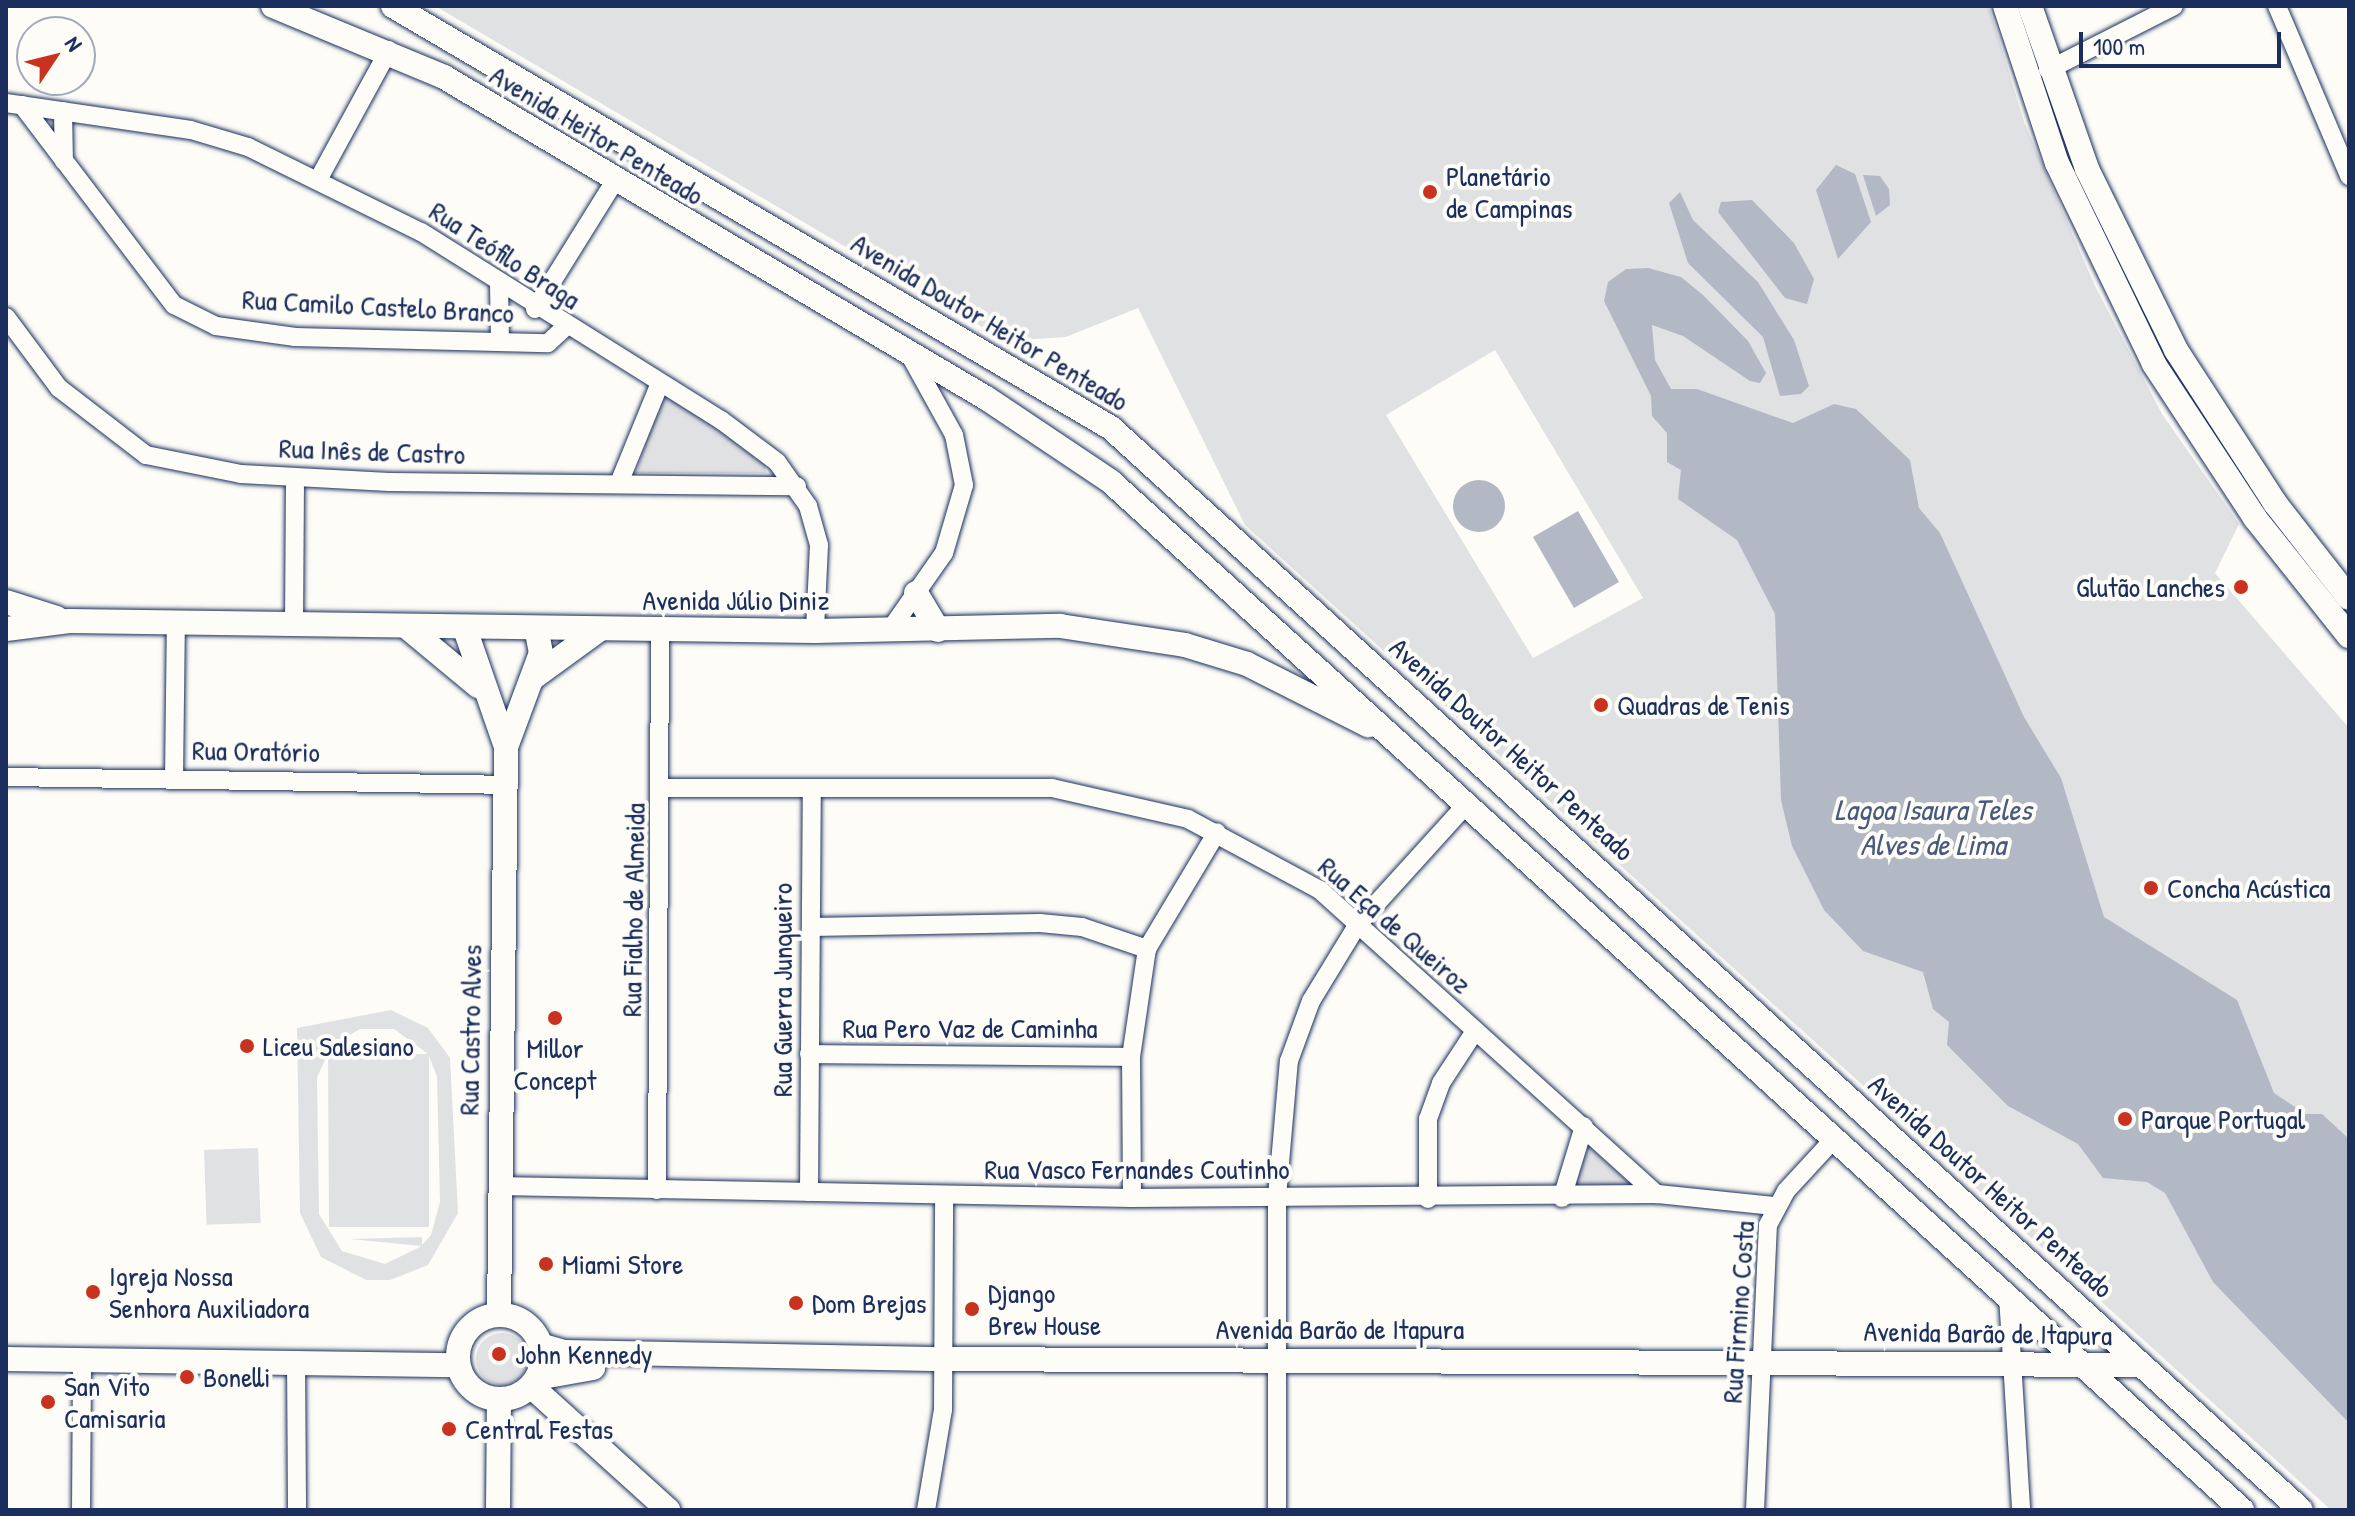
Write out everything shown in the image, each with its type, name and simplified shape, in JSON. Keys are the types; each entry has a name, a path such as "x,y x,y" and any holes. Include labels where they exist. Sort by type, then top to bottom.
{"main road":[{"name":"Avenida Heitor Penteado","path":"273,6 389,50 890,343"},
{"name":"Avenida Heitor Penteado","path":"393,6 610,132"},
{"path":"2005,6 2063,177 2154,364 2255,518 2349,636"},
{"path":"2030,6 2048,70 2107,213 2176,350 2275,503 2349,598"},
{"name":"Avenida Doutor Heitor Penteado","path":"610,132 1002,359 1111,428 1225,527 2301,1510"},
{"path":"890,343 986,398 1087,464 1202,559 1833,1140 2008,1295 2242,1510"},
{"path":"986,398 988,371 1002,359"},
{"path":"1202,559 1225,527"},
{"path":"916,593 938,630"},
{"path":"7,603 69,621"},
{"name":"Avenida Júlio Diniz","path":"6,629 69,621 465,629 815,631 1060,626 1185,645 1289,682 1356,717 1432,771"},
{"path":"406,627 491,699"},
{"name":"Rua Castro Alves","path":"499,1315 498,1186 506,747 541,653 536,628"},
{"name":"Rua Castro Alves","path":"465,629 506,747"},
{"path":"529,681 600,629"},
{"path":"1289,682 1319,683 1314,659"},
{"path":"498,1510 499,1400 472,1390 457,1365 467,1330 499,1315 525,1323 540,1345 534,1382 668,1510"},
{"name":"Avenida Barão de Itapura","path":"540,1345 565,1352 945,1364"},
{"path":"6,1359 296,1360 457,1365"},
{"name":"Avenida Barão de Itapura","path":"499,1400 564,1368 945,1364 2012,1369 2141,1365"},
{"name":"Avenida Barão de Itapura","path":"2012,1369 2078,1378 2121,1401"}],"street":[{"path":"2048,70 2174,6"},
{"path":"2277,6 2349,176"},
{"path":"318,180 389,50"},
{"name":"Rua Teófilo Braga","path":"14,104 191,130 318,180 421,232 535,309 755,442 797,486 819,545 815,631"},
{"name":"Rua Camilo Castelo Branco","path":"14,104 65,164 174,305 216,326 295,337 500,339 548,343 565,327"},
{"path":"63,111 65,164"},
{"name":"Rua Camilo Castelo Branco","path":"535,309 614,182"},
{"path":"499,284 500,339"},
{"name":"Rua Inês de Castro","path":"6,317 59,388 146,455 295,477 797,486"},
{"path":"890,343 918,363 954,435 964,485 954,533 890,630"},
{"path":"619,483 660,383"},
{"path":"294,625 295,477"},
{"path":"174,778 176,622"},
{"name":"Rua Fialho de Almeida","path":"657,1190 662,788 660,630"},
{"name":"Rua Oratório","path":"6,777 505,785"},
{"name":"Rua Eça de Queiroz","path":"662,788 1052,788 1157,810 1217,832 1320,890 1657,1194"},
{"name":"Rua Guerra Junqueiro","path":"809,1192 812,788"},
{"path":"1277,1510 1277,1197 1289,1061 1311,1001 1358,924 1467,804"},
{"path":"1132,1198 1131,1057 1147,949 1217,832"},
{"path":"811,927 1040,923 1082,927 1147,949"},
{"path":"1428,1199 1428,1119 1441,1083 1475,1031"},
{"name":"Rua Pero Vaz de Caminha","path":"809,1054 1131,1057"},
{"path":"1562,1198 1584,1126"},
{"name":"Rua Firmino Costa","path":"1755,1510 1761,1366 1774,1206 1833,1140"},
{"name":"Rua Vasco Fernandes Coutinho","path":"498,1186 1132,1198 1562,1198 1657,1194 1774,1206"},
{"path":"926,1510 945,1364 944,1196"},
{"path":"2008,1295 2021,1510"},
{"path":"81,1510 82,1358"},
{"path":"296,1360 297,1510"}],"shaded area":[{"name":"Parque Portugal","path":"435,6 1989,6 2024,122 2095,286 2162,414 2239,524 2215,573 2349,728 2349,1510 2331,1510 1245,525 1138,308 1066,337 1006,341","holes":["1495,350 1643,598 1533,658 1386,415"]},
{"path":"668,397 764,457 766,473 636,473 660,398"},
{"path":"391,1010 428,1028 450,1058 458,1213 428,1265 390,1280 366,1280 321,1257 300,1213 297,1028","holes":["360,1029 394,1029 428,1054 328,1055 329,1227 429,1227 429,1056 437,1077 440,1202 431,1235 422,1245 422,1237 350,1239 422,1246 385,1264 342,1251 319,1214 317,1077 332,1046"]},
{"path":"1582,1140 1634,1187 1570,1189"},
{"path":"258,1148 261,1223 207,1225 204,1150"},
{"path":"502,1333 520,1341 528,1359 520,1377 502,1385 484,1377 476,1359 484,1341"}],"water":[{"path":"1836,165 1855,174 1871,222 1838,259 1816,190"},
{"path":"1863,175 1880,176 1889,189 1890,205 1876,216"},
{"path":"1680,192 1693,220 1758,282 1794,340 1809,386 1801,394 1780,396 1763,337 1688,263 1669,203"},
{"path":"1752,200 1794,243 1814,279 1807,304 1785,298 1718,212 1721,202"},
{"name":"Lagoa Isaura Teles Alves de Lima","path":"1648,268 1681,277 1703,295 1748,341 1766,373 1760,383 1750,381 1683,336 1652,325 1655,360 1671,389 1697,389 1793,423 1834,404 1856,409 1910,460 1919,508 1940,533 2024,717 2061,778 2104,917 2237,1000 2274,1093 2306,1114 2322,1114 2349,1139 2349,1423 2213,1282 2165,1193 2147,1182 2103,1178 2078,1144 2008,1106 1947,1045 1949,1022 1933,1009 1923,972 1863,951 1824,910 1792,846 1781,800 1775,614 1737,540 1678,499 1681,470 1667,462 1667,433 1652,416 1651,396 1604,301 1608,282 1626,269"},
{"path":"1479,480 1498,487 1505,506 1498,525 1479,532 1460,525 1453,506 1460,487"},
{"path":"1578,511 1619,582 1574,608 1533,537"}],"place":[{"name":"Planetário de Campinas","path":"1430,192"},
{"name":"Glutão Lanches","path":"2241,587"},
{"name":"Quadras de Tenis","path":"1601,705"},
{"name":"Concha Acústica","path":"2151,888"},
{"name":"Millor Concept","path":"555,1018"},
{"name":"Liceu Salesiano","path":"247,1046"},
{"name":"Parque Portugal","path":"2125,1119"},
{"name":"Miami Store","path":"546,1264"},
{"name":"Igreja Nossa Senhora Auxiliadora","path":"93,1292"},
{"name":"Dom Brejas","path":"796,1303"},
{"name":"Django Brew House","path":"972,1309"},
{"name":"John Kennedy","path":"499,1354"},
{"name":"Bonelli","path":"187,1377"},
{"name":"San Vito Camisaria","path":"48,1402"},
{"name":"Central Festas","path":"449,1429"}]}
